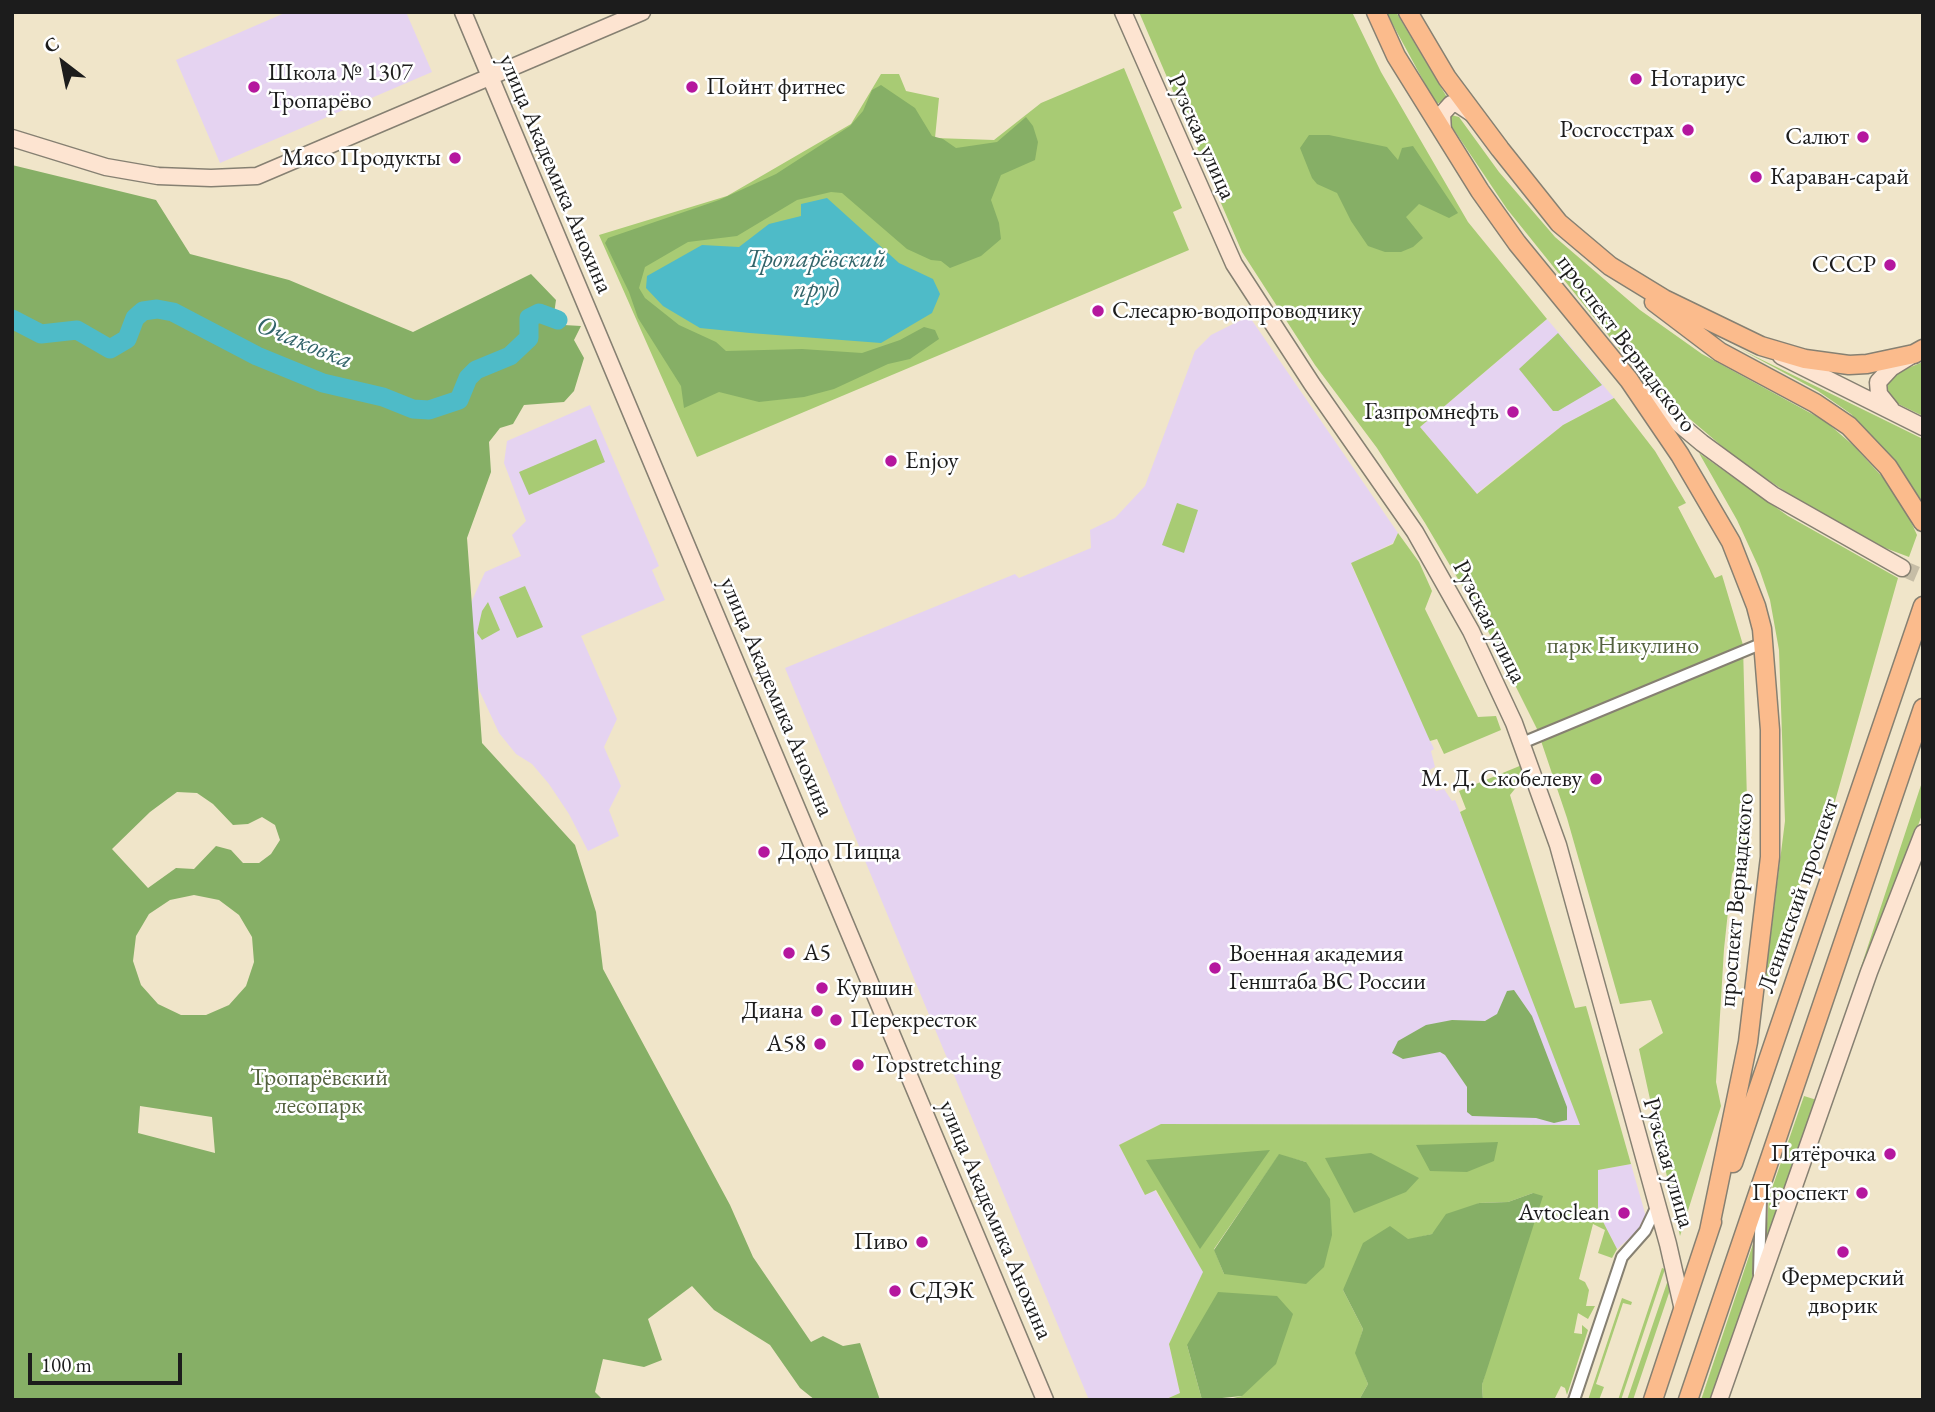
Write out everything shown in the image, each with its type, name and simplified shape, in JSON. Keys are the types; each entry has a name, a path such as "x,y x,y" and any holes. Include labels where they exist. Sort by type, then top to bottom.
{"main road":[{"name":"проспект Вернадского","path":"1376,12 1396,56 1443,135 1517,243 1629,380 1680,455 1731,542 1750,583 1763,643 1772,790 1770,858 1748,1042 1709,1231"},
{"name":"проспект Вернадского","path":"1408,12 1473,114 1559,223 1610,266 1664,299 1761,346 1805,359 1849,365 1918,352"},
{"path":"1610,266 1704,341 1815,403 1849,426 1893,473 1923,522"},
{"name":"Ленинский проспект","path":"1653,1400 1923,606"},
{"path":"1688,1400 1923,708"}],"street":[{"name":"улица Академика Анохина","path":"463,12 1045,1400"},
{"path":"12,138 87,162 158,176 257,176 642,12"},
{"name":"Рузская улица","path":"1123,12 1234,264 1432,559 1488,665 1522,743 1558,845 1668,1244 1683,1310"},
{"path":"1443,135 1441,123 1445,108 1458,104 1473,114"},
{"path":"1761,346 1923,427"},
{"path":"1902,417 1883,401 1878,382 1891,368 1918,352"},
{"path":"1629,380 1751,480 1850,541 1902,568"},
{"path":"1522,743 1763,643"},
{"path":"1719,1400 1869,972 1923,833"},
{"path":"1759,1291 1761,1184"},
{"path":"1574,1400 1622,1257 1645,1231 1656,1208"}],"shaded area":[{"path":"287,12 406,12 432,72 220,163 176,60"},
{"name":"Военная академия Генштаба ВС России","path":"1249,316 1398,533 1393,543 1351,564 1434,749 1431,751 1435,767 1427,771 1436,791 1444,789 1452,801 1455,800 1581,1125 1161,1124 1119,1145 1145,1195 1155,1190 1204,1272 1169,1344 1180,1393 1164,1400 1089,1400 785,668 1015,574 1019,578 1091,548 1090,530 1115,518 1145,486 1195,351 1211,335"},
{"name":"Газпромнефть","path":"1547,319 1614,398 1563,425 1476,494 1420,427"},
{"path":"590,405 659,566 652,570 665,600 581,636 617,719 604,747 621,786 609,810 619,836 588,851 569,814 549,784 532,764 516,754 499,733 474,679 469,607 485,572 521,556 512,535 526,521 504,463 507,441"},
{"path":"1631,1164 1646,1217 1640,1229 1617,1249 1598,1212 1597,1170"}],"green space":[{"name":"парк Никулино","path":"1139,12 1352,12 1381,72 1468,222 1547,319 1420,427 1477,494 1563,425 1614,398 1655,451 1686,503 1678,507 1715,578 1722,575 1743,645 1748,841 1732,874 1724,949 1716,1082 1721,1106 1680,1236 1639,1049 1663,1033 1651,1000 1620,1004 1567,818 1537,729 1484,623 1425,523 1377,448 1315,365 1242,252"},
{"path":"1386,12 1396,12 1448,99 1436,104"},
{"path":"1124,68 1182,208 1173,212 1189,250 697,457 599,235 727,196 851,124 881,74 899,74 906,91 939,98 935,138 994,140 1041,103"},
{"path":"881,85 915,108 932,136 943,139 956,148 997,142 1026,117 1033,126 1038,142 1035,160 1001,175 991,200 1001,239 981,256 950,268 941,261 931,260 907,249 842,193 831,192 797,200 737,236 688,242 645,267 639,288 645,298 679,325 716,342 726,351 802,349 862,353 900,340 924,327 935,330 939,339 910,359 888,364 834,389 804,397 759,402 719,392 684,408 681,386 638,318 629,292 605,243 608,238 719,200 776,174 850,126 863,111 872,90"},
{"path":"1451,115 1459,117 1499,172 1555,237 1640,310 1702,354 1825,421 1854,446 1886,481 1907,513 1917,535 1909,557 1872,543 1801,502 1737,459 1664,397 1621,351 1507,209 1448,121"},
{"path":"1309,135 1329,135 1387,147 1398,160 1402,148 1413,146 1458,213 1449,218 1419,204 1406,217 1423,238 1413,247 1401,252 1385,252 1368,246 1337,193 1317,184 1312,178 1300,148"},
{"name":"Тропарёвский лесопарк","path":"12,165 156,200 190,254 289,280 413,332 531,274 556,300 554,314 564,325 581,326 574,340 584,358 574,391 564,402 524,405 513,424 500,428 489,442 491,472 467,538 482,743 575,845 596,912 603,969 730,1205 753,1257 811,1342 823,1336 843,1346 860,1343 880,1400 815,1400 800,1388 770,1345 714,1310 692,1286 648,1319 662,1360 644,1367 603,1359 595,1392 603,1400 12,1400","holes":["177,792 197,793 213,804 233,825 248,824 262,817 275,825 280,840 271,854 259,863 243,863 231,850 216,846 194,869 176,868 148,888 112,849 150,812","194,895 219,900 239,915 252,937 254,962 246,986 229,1005 206,1015 181,1015 158,1004 141,985 133,961 136,936 149,914 170,900","140,1106 212,1117 215,1153 138,1133"]},
{"path":"1558,333 1602,385 1558,411 1553,411 1519,369"},
{"path":"1740,349 1923,439 1923,506 1899,469 1851,414 1818,391"},
{"path":"1923,362 1923,416 1890,400 1887,384 1893,374"},
{"path":"596,439 605,462 529,495 519,472"},
{"path":"1699,453 1788,516 1898,578 1832,812 1824,811 1766,988 1764,987 1785,821 1779,650 1770,600 1759,568 1737,520"},
{"path":"1177,503 1198,510 1184,553 1162,545"},
{"path":"1398,533 1419,562 1432,591 1425,609 1478,717 1496,716 1501,730 1444,754 1437,739 1430,741 1351,563 1393,544"},
{"path":"525,586 543,627 517,638 499,597"},
{"path":"488,602 500,630 482,640 477,633 482,611"},
{"path":"1522,765 1526,775 1510,795 1575,1008 1586,1006 1631,1164 1598,1170 1598,1212 1617,1249 1612,1258 1598,1253 1605,1230 1593,1224 1579,1279 1585,1282 1589,1290 1586,1306 1595,1306 1588,1319 1578,1313 1574,1333 1582,1334 1582,1325 1588,1330 1567,1395 1565,1388 1561,1386 1555,1398 1548,1400 1483,1400 1482,1385 1533,1193 1508,1202 1479,1203 1432,1234 1408,1240 1343,1290 1363,1329 1356,1353 1368,1384 1359,1400 1224,1400 1242,1396 1187,1345 1202,1400 1164,1400 1180,1393 1169,1344 1203,1272 1156,1190 1145,1195 1119,1145 1161,1124 1580,1125 1460,812 1466,809 1459,791","holes":["1279,1155 1306,1162 1240,1274 1224,1274 1214,1249"]},
{"path":"1923,779 1923,812 1863,975 1859,973"},
{"path":"1514,990 1532,1016 1567,1107 1567,1120 1554,1123 1536,1118 1472,1116 1467,1112 1467,1087 1445,1055 1440,1052 1403,1059 1392,1053 1398,1041 1426,1025 1452,1020 1485,1021 1497,1014 1507,991"},
{"path":"1804,1096 1820,1101 1764,1263 1769,1197"},
{"path":"1498,1142 1494,1161 1467,1172 1430,1171 1416,1145"},
{"path":"1270,1150 1200,1249 1146,1160"},
{"path":"1371,1153 1419,1178 1406,1192 1354,1213 1325,1158"},
{"path":"1279,1154 1306,1162 1330,1199 1332,1235 1324,1267 1306,1284 1224,1274 1214,1250"},
{"path":"1533,1193 1543,1196 1482,1385 1483,1400 1359,1400 1368,1384 1355,1353 1363,1329 1343,1290 1363,1243 1390,1226 1408,1239 1432,1234 1446,1214 1479,1203 1508,1202"},
{"path":"1755,1238 1752,1284 1715,1400 1701,1400"},
{"path":"1662,1268 1665,1269 1621,1400 1618,1400"},
{"path":"1670,1274 1670,1290 1633,1400 1627,1400"},
{"path":"1218,1292 1277,1296 1293,1314 1276,1364 1242,1396 1202,1400 1187,1345"},
{"path":"1622,1298 1632,1302 1631,1305 1623,1303 1596,1384 1604,1387 1599,1400 1588,1400"}],"water":[{"name":"Тропарёвский пруд","path":"827,198 899,263 933,279 940,294 932,313 881,343 750,333 700,328 663,306 646,288 647,276 702,245 739,247 769,224 801,216 801,204"}],"waterway":[{"name":"Очаковка","path":"12,319 41,334 77,330 110,349 127,339 135,318 143,311 157,309 173,312 257,356 323,383 383,397 413,409 429,410 459,400 468,378 476,370 510,356 529,338 529,318 539,313 558,320"}],"tunnel":[{"path":"1902,568 1923,577"}],"place":[{"name":"Нотариус","path":"1636,79"},
{"name":"Школа № 1307 Тропарёво","path":"254,87"},
{"name":"Пойнт фитнес","path":"692,87"},
{"name":"Росгосстрах","path":"1688,130"},
{"name":"Салют","path":"1863,137"},
{"name":"Мясо Продукты","path":"455,158"},
{"name":"Караван-сарай","path":"1756,177"},
{"name":"СССР","path":"1890,265"},
{"name":"Слесарю-водопроводчику","path":"1098,311"},
{"name":"Газпромнефть","path":"1513,412"},
{"name":"Enjoy","path":"891,461"},
{"name":"М. Д. Скобелеву","path":"1596,779"},
{"name":"Додо Пицца","path":"764,852"},
{"name":"А5","path":"789,953"},
{"name":"Военная академия Генштаба ВС России","path":"1215,968"},
{"name":"Кувшин","path":"822,988"},
{"name":"Диана","path":"817,1011"},
{"name":"Перекресток","path":"836,1020"},
{"name":"А58","path":"820,1044"},
{"name":"Topstretching","path":"858,1065"},
{"name":"Пятёрочка","path":"1890,1154"},
{"name":"Проспект","path":"1862,1193"},
{"name":"Avtoclean","path":"1624,1213"},
{"name":"Пиво","path":"922,1242"},
{"name":"Фермерский дворик","path":"1843,1252"},
{"name":"СДЭК","path":"895,1291"}]}
